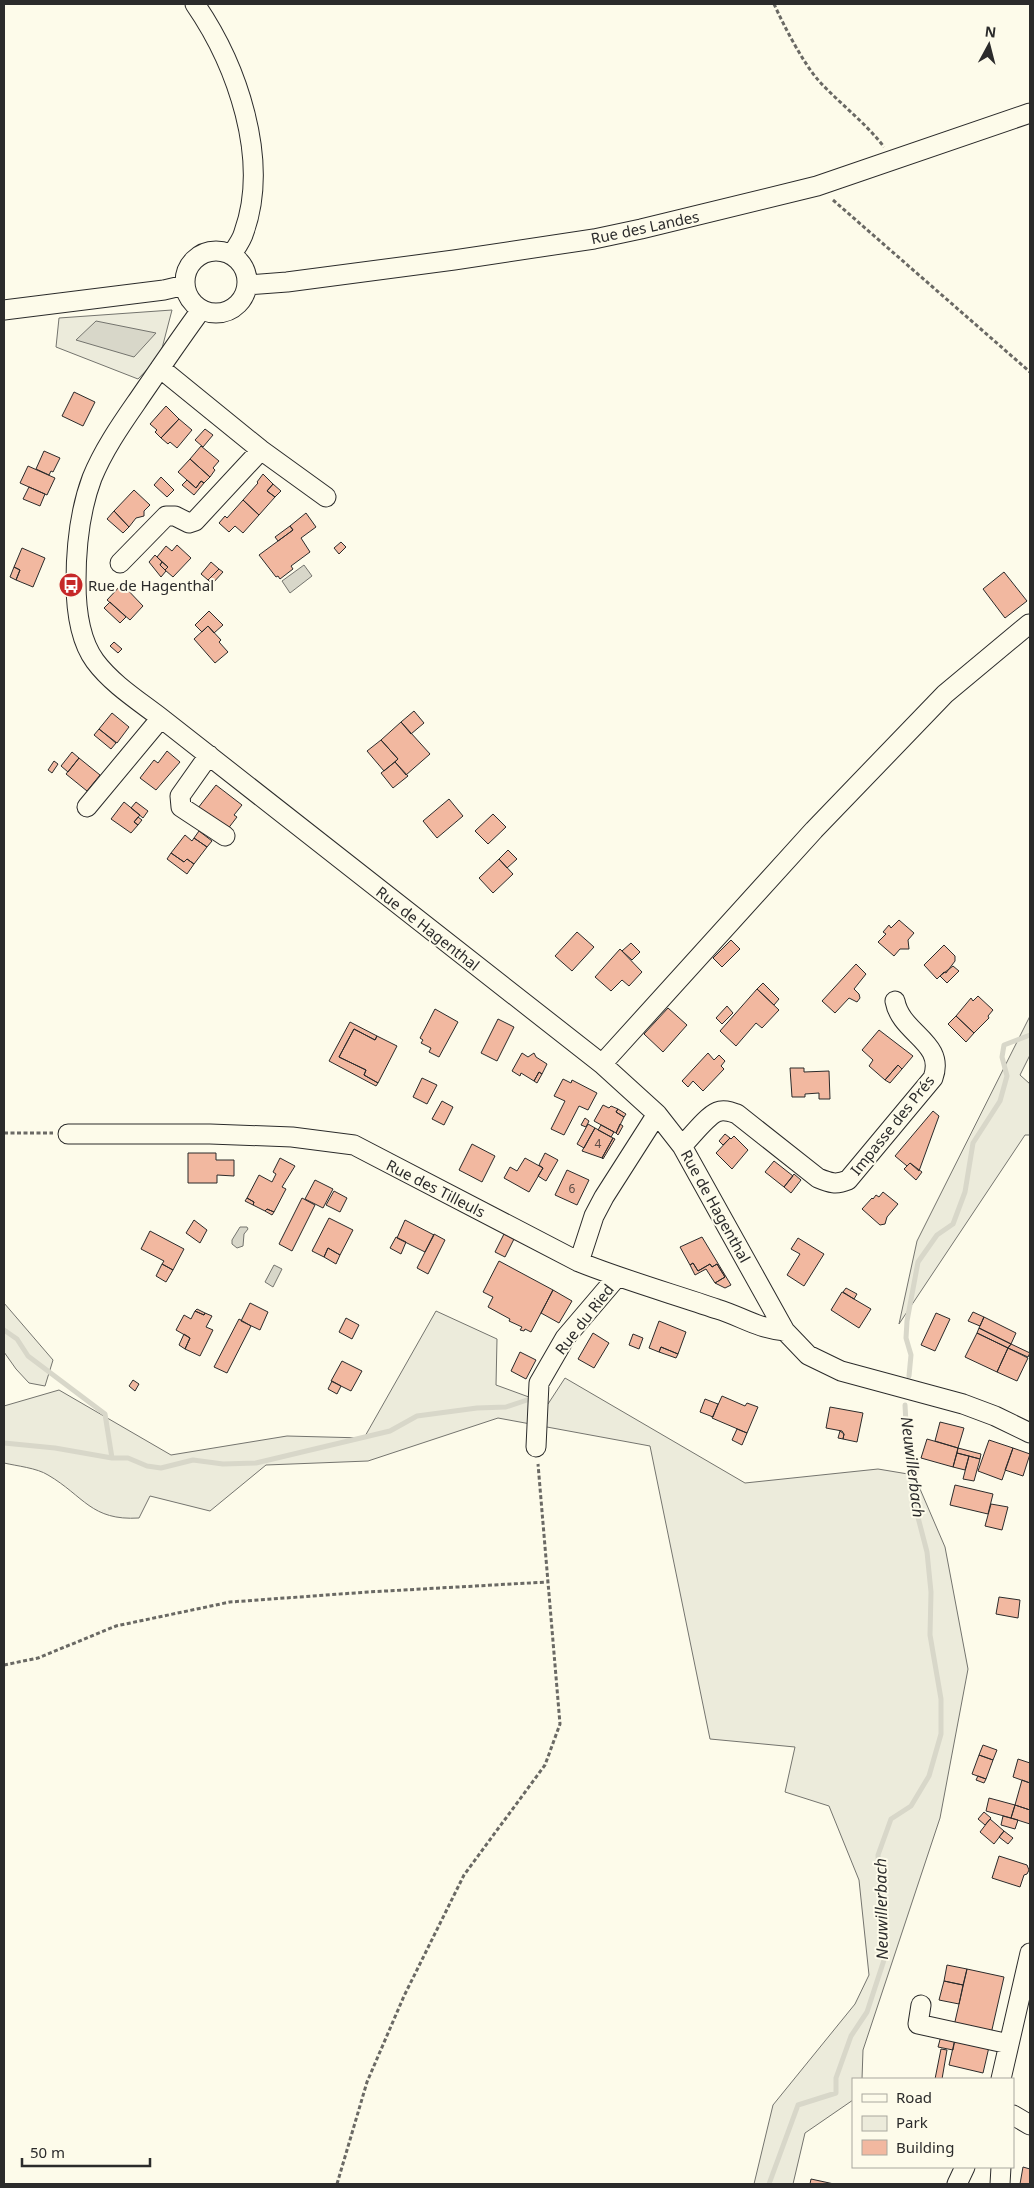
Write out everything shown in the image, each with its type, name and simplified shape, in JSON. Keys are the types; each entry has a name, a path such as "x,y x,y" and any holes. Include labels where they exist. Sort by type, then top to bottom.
{"street":[{"path":"195,4 231,72 245,114 254,162 253,197 244,233 231,255"},
{"name":"Rue des Landes","path":"247,285 288,282 444,262 594,239 641,229 817,186 1030,113"},
{"path":"222,252 231,255 244,268 247,285 239,303 231,310 211,313 201,310 190,299 185,285 189,267 203,254 222,252"},
{"path":"4,310 164,290 185,285"},
{"name":"Rue de Hagenthal","path":"201,310 118,430 92,477 81,519 76,559 76,588 82,631 95,661 119,685 160,718 602,1064 657,1114 682,1146 785,1331 808,1355 841,1371 964,1404 1030,1433"},
{"path":"160,368 261,450 326,496"},
{"path":"120,563 166,516 175,516 189,523 195,521 261,450"},
{"path":"602,1064 814,830 938,701 1029,624"},
{"path":"87,808 160,718"},
{"path":"209,755 180,796 179,802 181,807 225,836"},
{"name":"Impasse des Prés","path":"682,1146 711,1115 726,1111 737,1114 818,1178 830,1183 839,1184 848,1180 933,1078 936,1068 935,1056 897,1012 894,1001"},
{"path":"579,1262 594,1216 604,1197 657,1114"},
{"name":"Rue des Tilleuls","path":"68,1134 210,1134 292,1137 354,1145 579,1262 617,1277 719,1309 764,1329 785,1331"},
{"name":"Rue du Ried","path":"536,1447 539,1383 565,1338 617,1277"},
{"path":"1001,2078 1030,1953"},
{"path":"921,2005 918,2024 1010,2044"},
{"path":"1014,2116 1030,2125"},
{"path":"958,2184 965,2168"},
{"path":"1000,2184 1002,2168"}],"path":[{"path":"774,4 784,26 817,80 872,131 886,150 885,164"},
{"path":"817,186 1030,372"},
{"path":"4,1133 68,1134"},
{"path":"337,2184 367,2082 404,1996 464,1875 545,1766 560,1724 536,1447"},
{"path":"4,1665 38,1658 116,1626 230,1602 547,1582"}],"green space":[{"path":"172,310 160,356 138,379 56,347 59,318"},
{"path":"1030,1016 1030,1055 1020,1075 1030,1084 1030,1135 1025,1135 899,1324 917,1241"},
{"path":"4,1303 53,1360 45,1386 29,1383 4,1352"},
{"path":"436,1311 497,1339 496,1385 548,1404 565,1378 745,1483 878,1469 914,1475 945,1547 968,1669 940,1818 863,2050 862,2078 852,2078 852,2101 805,2133 793,2184 754,2184 773,2105 855,2004 869,1975 859,1880 829,1806 785,1792 795,1747 710,1739 650,1446 498,1418 368,1461 266,1465 210,1511 150,1496 139,1518 123,1518 99,1511 43,1473 4,1463 4,1406 59,1390 171,1455 287,1436 364,1438"}],"shaded area":[{"path":"96,321 156,333 134,357 76,340"},
{"path":"304,565 312,576 290,593 282,581"},
{"path":"240,1227 247,1227 248,1229 244,1234 243,1246 237,1248 232,1244 232,1240"},
{"path":"274,1265 282,1269 273,1287 265,1282"}],"building":[{"path":"74,392 95,402 83,426 62,416"},
{"path":"166,406 179,419 161,438 155,432 157,430 150,424"},
{"path":"179,419 192,430 177,448 161,438"},
{"path":"205,429 213,435 203,447 195,440"},
{"path":"201,446 219,461 213,468 215,470 210,477 190,459"},
{"path":"44,451 60,458 53,472 51,471 49,475 36,469"},
{"path":"190,459 210,477 204,483 201,481 196,488 178,472"},
{"path":"28,466 55,478 47,495 20,483"},
{"path":"263,474 273,484 267,491 275,497 259,515 243,500 258,483"},
{"path":"161,477 174,490 167,497 154,485"},
{"path":"187,480 196,488 201,481 204,483 194,495 182,485"},
{"path":"273,484 281,491 275,497 267,491"},
{"path":"29,487 45,494 40,506 23,499"},
{"path":"134,490 150,505 144,511 144,516 136,518 129,527 114,511"},
{"path":"243,500 259,515 243,533 235,526 229,532 219,523 225,516 227,518"},
{"path":"114,511 129,527 123,533 107,519"},
{"path":"306,513 316,527 301,538 310,552 291,566 293,569 280,579 278,576 276,577 259,555 293,530 290,526"},
{"path":"290,526 293,530 278,541 275,537"},
{"path":"341,542 346,547 339,554 334,548"},
{"path":"177,545 191,558 173,577 165,570 168,567 157,557 166,546 172,551"},
{"path":"22,548 45,558 33,587 16,580 20,570 14,567"},
{"path":"155,555 162,562 160,565 166,571 161,577 149,562"},
{"path":"162,562 168,567 165,570 160,565"},
{"path":"211,562 219,569 208,580 201,574"},
{"path":"14,567 20,570 16,580 10,577"},
{"path":"219,569 223,572 212,584 208,580"},
{"path":"1004,572 1027,601 1005,618 983,589"},
{"path":"122,584 143,606 130,620 107,600"},
{"path":"110,602 126,617 120,623 104,608"},
{"path":"209,611 223,625 214,633 208,626 202,632 195,625"},
{"path":"208,626 221,640 219,642 228,652 215,663 194,639"},
{"path":"114,642 122,649 118,653 110,646"},
{"path":"414,711 424,723 411,734 401,722"},
{"path":"112,713 129,727 117,743 99,729"},
{"path":"401,722 430,754 406,775 395,762 398,759 381,740"},
{"path":"99,729 116,743 111,749 94,735"},
{"path":"381,740 398,759 384,771 367,751"},
{"path":"167,751 180,762 156,790 140,778 154,760 158,763"},
{"path":"72,752 79,758 68,772 61,766"},
{"path":"79,758 100,775 87,791 66,774"},
{"path":"54,761 58,764 52,773 48,770"},
{"path":"395,762 408,776 393,788 381,773"},
{"path":"216,785 242,805 234,815 237,817 227,830 198,808"},
{"path":"449,799 463,816 437,838 423,821"},
{"path":"124,802 140,815 134,822 138,825 131,833 111,819"},
{"path":"136,802 148,811 143,818 131,808"},
{"path":"493,814 506,827 488,844 475,831"},
{"path":"138,817 142,820 138,825 134,822"},
{"path":"199,831 212,841 207,847 194,838"},
{"path":"185,835 192,841 194,838 207,847 194,864 187,859 184,862 171,853"},
{"path":"508,850 517,859 507,868 499,859"},
{"path":"171,853 184,862 187,859 194,864 187,874 167,859"},
{"path":"499,859 513,874 493,893 479,878"},
{"path":"899,920 914,933 908,940 909,949 900,949 894,956 878,942 886,934 883,932 889,925 891,928"},
{"path":"577,932 594,947 572,971 555,956"},
{"path":"731,940 740,949 722,967 713,958"},
{"path":"631,943 640,952 632,960 622,951"},
{"path":"944,945 955,956 955,961 946,973 944,972 937,979 924,965"},
{"path":"620,949 642,972 629,986 622,980 611,991 595,977"},
{"path":"856,964 866,974 854,989 860,998 857,1002 849,998 835,1013 822,1001"},
{"path":"953,966 959,971 947,983 940,976"},
{"path":"763,983 779,999 774,1005 757,989"},
{"path":"757,989 779,1010 762,1028 756,1023 736,1046 720,1031"},
{"path":"978,996 993,1010 988,1016 989,1018 974,1033 956,1016 971,998 973,1001"},
{"path":"727,1006 733,1013 722,1024 716,1018"},
{"path":"668,1008 687,1025 663,1052 644,1034"},
{"path":"435,1009 458,1022 439,1057 429,1052 431,1048 421,1043 423,1040 420,1038"},
{"path":"956,1016 974,1033 966,1042 948,1024"},
{"path":"498,1019 514,1027 497,1061 481,1053"},
{"path":"350,1022 377,1036 375,1040 354,1029 339,1057 366,1070 364,1075 378,1083 376,1086 329,1061"},
{"path":"354,1029 375,1040 377,1036 397,1046 378,1083 364,1075 366,1070 339,1057"},
{"path":"879,1030 913,1056 902,1069 898,1065 885,1080 869,1066 873,1060 862,1050"},
{"path":"522,1053 528,1057 534,1053 536,1057 547,1064 542,1074 539,1072 534,1081 521,1073 520,1076 512,1071"},
{"path":"708,1053 714,1060 719,1055 725,1061 721,1066 724,1069 703,1091 693,1081 688,1087 682,1081"},
{"path":"898,1065 902,1069 890,1083 885,1080"},
{"path":"790,1068 804,1068 804,1072 829,1071 830,1099 819,1099 819,1093 805,1094 805,1097 792,1097"},
{"path":"539,1072 542,1074 537,1083 534,1081"},
{"path":"422,1078 437,1085 427,1104 413,1097"},
{"path":"563,1079 571,1083 572,1080 597,1093 588,1110 579,1106 564,1135 551,1129 565,1101 554,1096"},
{"path":"442,1101 453,1107 444,1125 432,1119"},
{"path":"603,1105 618,1109 616,1112 624,1117 616,1133 594,1121"},
{"path":"618,1109 626,1114 624,1117 616,1112"},
{"path":"933,1111 939,1116 919,1171 910,1163 907,1166 895,1156"},
{"path":"585,1118 589,1121 586,1127 581,1125"},
{"path":"588,1124 595,1128 584,1148 577,1144"},
{"path":"620,1124 623,1126 618,1135 616,1133"},
{"path":"601,1125 614,1132 611,1137 598,1130"},
{"path":"595,1128 613,1138 602,1158 582,1151"},
{"path":"725,1134 730,1138 723,1145 719,1141"},
{"path":"734,1136 748,1150 732,1169 716,1153"},
{"path":"613,1138 615,1139 603,1159 602,1158"},
{"path":"472,1144 495,1156 482,1182 459,1170"},
{"path":"188,1153 216,1153 216,1160 234,1160 234,1176 217,1175 217,1183 188,1183"},
{"path":"545,1153 558,1160 546,1181 538,1176 543,1168 539,1165"},
{"path":"280,1158 295,1166 282,1187 286,1189 274,1212 267,1209 265,1211 253,1205 254,1202 247,1198 259,1175 272,1182 276,1174 273,1172"},
{"path":"525,1158 543,1168 529,1192 504,1178 510,1167 517,1171"},
{"path":"774,1161 793,1176 784,1187 765,1172"},
{"path":"910,1163 922,1172 916,1180 904,1169"},
{"path":"567,1170 589,1180 577,1205 555,1195"},
{"path":"794,1174 801,1180 791,1193 784,1187"},
{"path":"315,1180 333,1189 323,1208 305,1199"},
{"path":"334,1191 347,1198 340,1212 326,1205"},
{"path":"883,1192 898,1204 887,1217 885,1224 880,1225 862,1209 872,1198 876,1195 879,1197"},
{"path":"247,1198 254,1202 253,1205 245,1201"},
{"path":"302,1198 315,1205 292,1251 279,1244"},
{"path":"267,1209 274,1212 272,1215 265,1211"},
{"path":"329,1218 353,1230 340,1255 328,1248 324,1257 312,1251"},
{"path":"194,1220 207,1230 200,1243 186,1233"},
{"path":"405,1220 434,1235 425,1252 397,1238"},
{"path":"150,1231 184,1249 173,1270 162,1264 164,1261 141,1249"},
{"path":"434,1234 445,1240 428,1274 417,1268"},
{"path":"504,1234 514,1239 505,1257 495,1252"},
{"path":"396,1237 406,1242 401,1254 390,1248"},
{"path":"702,1237 731,1285 725,1288 715,1283 725,1277 717,1264 712,1267 710,1264 698,1271 693,1263 690,1265 680,1247"},
{"path":"798,1238 824,1254 804,1286 787,1275 800,1254 791,1249"},
{"path":"328,1248 340,1255 336,1264 324,1257"},
{"path":"499,1261 553,1290 531,1332 525,1329 524,1331 520,1330 522,1327 488,1307 493,1297 483,1292"},
{"path":"693,1263 698,1271 710,1264 712,1267 717,1264 725,1277 715,1283 706,1269 695,1275 690,1265"},
{"path":"162,1264 173,1270 166,1282 156,1276"},
{"path":"846,1288 857,1294 854,1299 843,1292"},
{"path":"553,1290 572,1301 559,1323 541,1313"},
{"path":"842,1292 871,1309 859,1328 831,1310"},
{"path":"250,1303 268,1312 260,1330 241,1321"},
{"path":"197,1309 205,1313 204,1315 195,1311"},
{"path":"195,1311 212,1316 206,1327 213,1330 200,1356 185,1349 190,1338 176,1330 184,1315 191,1319"},
{"path":"973,1312 984,1317 980,1326 968,1321"},
{"path":"936,1313 950,1319 935,1351 921,1345"},
{"path":"984,1317 1016,1333 1011,1344 979,1328"},
{"path":"346,1318 359,1325 352,1339 339,1332"},
{"path":"239,1319 251,1326 227,1373 214,1367"},
{"path":"659,1321 686,1332 678,1354 661,1347 659,1352 649,1348"},
{"path":"979,1328 1011,1344 1008,1348 977,1333"},
{"path":"593,1333 609,1343 594,1368 578,1359"},
{"path":"977,1333 1008,1348 997,1372 965,1357"},
{"path":"184,1334 190,1338 185,1349 179,1345"},
{"path":"633,1334 643,1338 639,1349 629,1345"},
{"path":"1011,1344 1030,1353 1028,1357 1008,1348"},
{"path":"661,1347 678,1354 676,1358 659,1352"},
{"path":"1008,1348 1028,1358 1017,1381 997,1372"},
{"path":"520,1352 536,1360 526,1379 511,1371"},
{"path":"342,1361 362,1371 351,1391 331,1381"},
{"path":"133,1380 139,1384 135,1391 129,1386"},
{"path":"332,1381 341,1386 337,1394 328,1389"},
{"path":"722,1396 745,1406 747,1403 758,1407 747,1433 712,1418"},
{"path":"705,1399 718,1404 713,1417 700,1412"},
{"path":"830,1407 863,1413 857,1442 843,1439 844,1434 842,1431 826,1428"},
{"path":"940,1422 964,1428 958,1448 935,1441"},
{"path":"737,1429 747,1433 742,1445 732,1440"},
{"path":"840,1431 844,1434 843,1439 838,1438"},
{"path":"927,1439 958,1448 953,1467 921,1458"},
{"path":"989,1440 1013,1448 1002,1480 978,1471"},
{"path":"958,1448 981,1454 980,1459 957,1453"},
{"path":"1013,1448 1030,1454 1023,1476 1005,1470"},
{"path":"957,1453 969,1456 965,1470 953,1467"},
{"path":"969,1456 980,1459 974,1481 963,1479"},
{"path":"955,1485 993,1494 988,1514 950,1505"},
{"path":"991,1504 1008,1507 1002,1530 985,1526"},
{"path":"999,1597 1020,1600 1018,1618 996,1614"},
{"path":"983,1745 997,1750 993,1760 979,1755"},
{"path":"979,1755 993,1760 986,1779 972,1774"},
{"path":"1018,1759 1030,1763 1030,1783 1013,1777"},
{"path":"978,1776 986,1779 984,1783 976,1780"},
{"path":"1022,1780 1030,1783 1030,1810 1015,1805"},
{"path":"989,1798 1015,1805 1011,1818 986,1811"},
{"path":"1015,1805 1030,1810 1030,1824 1011,1818"},
{"path":"984,1812 991,1818 985,1825 978,1819"},
{"path":"1003,1816 1018,1820 1015,1829 1001,1825"},
{"path":"990,1819 1004,1831 994,1844 980,1832"},
{"path":"1004,1831 1013,1838 1008,1844 999,1837"},
{"path":"999,1856 1027,1865 1029,1870 1024,1875 1020,1887 992,1878"},
{"path":"947,1965 967,1969 963,1985 944,1981"},
{"path":"967,1969 1004,1977 991,2034 954,2026"},
{"path":"944,1981 963,1985 959,2004 939,2000"},
{"path":"941,2036 955,2039 953,2050 938,2047"},
{"path":"955,2039 989,2047 983,2073 949,2065"},
{"path":"941,2049 947,2050 942,2078 935,2078"},
{"path":"1023,2167 1030,2169 1030,2184 1020,2184"},
{"path":"811,2179 834,2184 810,2184"}],"waterway":[{"name":"Neuwillerbach","path":"909,1376 911,1355 906,1338 907,1321 918,1262 937,1235 953,1224 965,1192 973,1143 1000,1101 1007,1076 1002,1057 1004,1045 1030,1035"},
{"path":"4,1330 17,1339 28,1356 105,1414 112,1458 128,1458 147,1466 161,1468 193,1460 223,1464 256,1463 390,1431 417,1416 477,1408 506,1407 527,1400"},
{"name":"Neuwillerbach","path":"769,2184 798,2105 836,2093 836,2078 851,2036 867,2012 884,1960 885,1923 878,1855 891,1819 911,1806 929,1776 941,1734 941,1699 930,1635 931,1592 927,1552 914,1502 916,1467 907,1442 905,1405"},
{"path":"4,1443 55,1448 112,1458"}],"place":[{"name":"Rue de Hagenthal","path":"71,585"}]}
